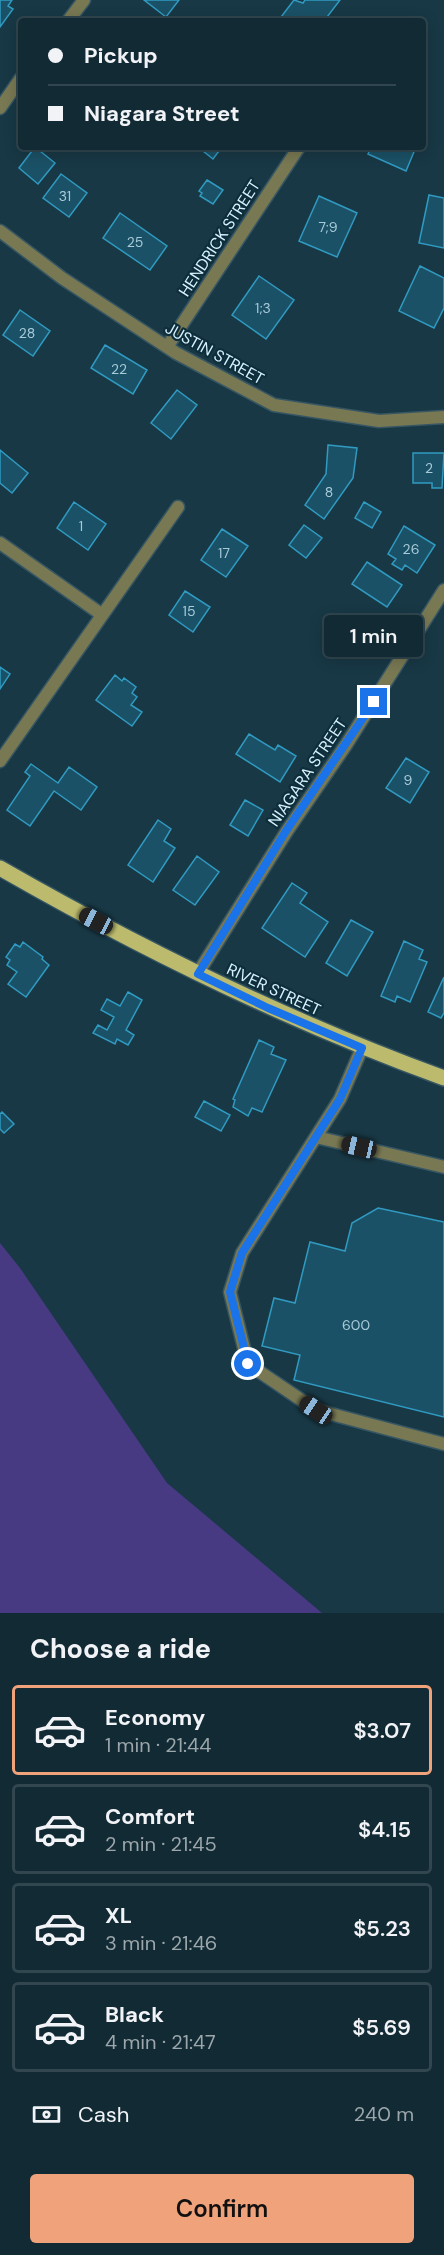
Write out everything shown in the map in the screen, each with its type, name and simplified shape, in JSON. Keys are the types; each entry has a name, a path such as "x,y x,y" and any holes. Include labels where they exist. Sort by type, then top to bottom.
{"main road":[{"name":"RIVER STREET","path":"0,868 60,903 268,1008 362,1048 444,1078"}],"street":[{"path":"70,18 84,0"},
{"path":"0,108 18,82"},
{"name":"HENDRICK STREET","path":"167,347 297,150"},
{"name":"JUSTIN STREET","path":"0,231 62,278 167,347 274,405 379,421 444,417"},
{"path":"0,761 178,507"},
{"path":"0,543 101,614"},
{"name":"NIAGARA STREET","path":"198,974 248,891 346,745 444,590"},
{"path":"362,1048 340,1099 242,1253 230,1292 248,1364 316,1410 444,1444"},
{"path":"316,1137 444,1167"}],"shaded area":[{"path":"0,1243 20,1268 167,1483 322,1613 0,1613"}],"building":[{"path":"0,0 12,0 8,6 13,9 0,27"},
{"path":"144,0 179,0 166,17"},
{"path":"294,0 303,3 305,0 340,0 326,18 280,18"},
{"path":"33,150 39,150 55,163 38,184 19,168"},
{"path":"202,150 220,150 213,159"},
{"path":"370,150 415,150 406,171 368,154"},
{"path":"61,174 87,193 69,217 43,198"},
{"path":"207,180 223,190 213,204 200,196 202,193 199,191"},
{"path":"429,195 444,198 444,248 419,243"},
{"path":"319,196 357,213 337,257 299,241"},
{"path":"120,213 167,246 150,270 103,238"},
{"path":"420,266 444,278 444,308 434,328 399,311"},
{"path":"259,276 294,300 266,339 232,315"},
{"path":"20,310 50,331 33,356 3,335"},
{"path":"105,345 147,370 133,394 91,368"},
{"path":"177,390 197,405 171,439 151,423"},
{"path":"328,445 357,448 353,478 324,519 305,505 326,474"},
{"path":"0,450 28,473 12,493 0,483"},
{"path":"413,453 444,453 442,488 432,488 432,483 413,483"},
{"path":"74,502 106,524 88,550 57,528"},
{"path":"364,502 381,512 372,528 355,518"},
{"path":"304,525 322,538 306,558 289,545"},
{"path":"404,526 435,545 417,573 405,565 402,570 392,564 396,559 388,554"},
{"path":"222,529 248,546 226,577 201,560"},
{"path":"367,562 402,585 387,607 352,584"},
{"path":"185,591 210,607 193,632 169,615"},
{"path":"0,667 10,674 0,689"},
{"path":"115,675 122,681 124,678 136,687 132,693 137,697 131,705 142,712 132,726 96,700"},
{"path":"249,734 275,750 278,745 296,756 280,782 236,754"},
{"path":"406,758 429,772 410,803 386,788"},
{"path":"31,764 58,783 69,767 97,787 81,810 54,791 30,826 7,810 30,776 25,772"},
{"path":"245,800 263,810 248,836 230,825"},
{"path":"158,820 171,829 164,841 175,848 153,882 128,865"},
{"path":"197,856 219,872 195,905 173,890"},
{"path":"292,883 307,893 300,903 328,922 305,957 262,928"},
{"path":"351,920 373,932 347,976 326,963"},
{"path":"404,941 423,950 419,959 427,962 410,1002 397,996 395,1002 381,996"},
{"path":"23,942 43,957 42,959 49,965 26,997 8,984 17,972 7,965 10,960 6,957 15,944 20,947"},
{"path":"444,977 444,1013 441,1018 428,1012"},
{"path":"128,992 142,1000 126,1030 134,1035 128,1045 117,1039 115,1044 93,1033 98,1025 107,1030 114,1017 101,1010 107,999 120,1006"},
{"path":"259,1040 274,1047 271,1054 286,1060 262,1112 252,1108 248,1116 233,1107 235,1100 233,1099"},
{"path":"204,1101 230,1115 221,1131 195,1117"},
{"path":"2,1112 14,1124 4,1133 0,1129"},
{"path":"378,1208 444,1222 444,1417 294,1380 300,1355 262,1346 274,1298 295,1303 310,1242 345,1251 352,1223"}],"route":[{"path":"248,1364 230,1292 242,1253 340,1099 362,1048 268,1008 198,974 286,831 374,702"}]}
